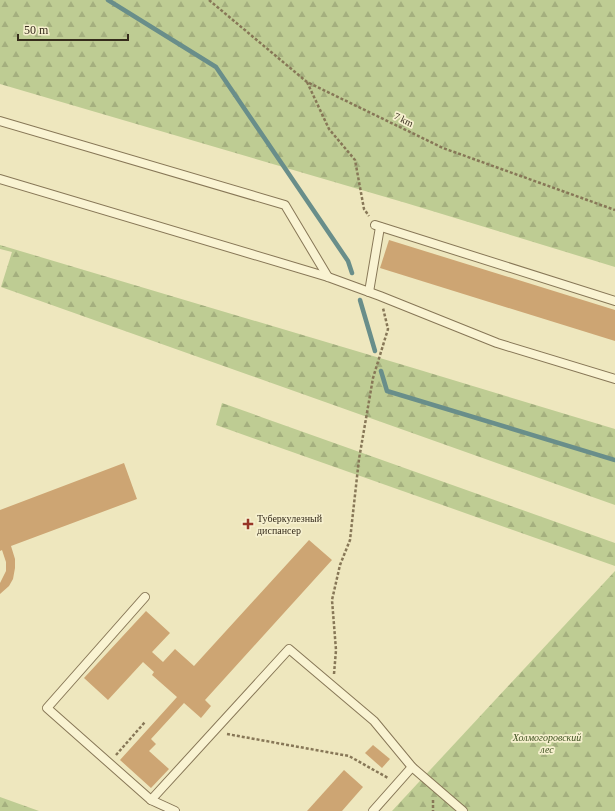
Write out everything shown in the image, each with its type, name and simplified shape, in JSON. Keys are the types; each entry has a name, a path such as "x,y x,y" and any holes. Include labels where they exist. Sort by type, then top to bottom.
{"lane":[{"path":"0,121 285,206 328,277"},
{"path":"0,179 328,277 370,292 497,343 615,379"},
{"path":"370,292 377,226 615,301"},
{"path":"145,597 47,708 151,800 175,811"},
{"path":"151,800 290,649 374,721 412,767 463,811"},
{"path":"373,811 412,767"}],"path":[{"name":"7 km","path":"209,0 307,82 443,148 615,210"},
{"path":"307,82 329,128 355,160 364,209 377,226"},
{"path":"333,686 336,650 332,600 340,565 350,540 358,459 373,378 388,329 380,296"},
{"path":"110,763 145,722"},
{"path":"214,731 349,756 397,783"}],"green space":[{"path":"0,0 615,0 615,267 406,203 0,84"},
{"path":"0,245 615,429 615,505 1,287 12,252 0,249"},
{"path":"222,403 615,543 615,566 216,425"},
{"name":"Холмогоровский лес","path":"615,571 615,811 392,811"},
{"path":"0,797 39,811 0,811"}],"building":[{"path":"389,240 615,310 615,341 380,268"},
{"path":"124,463 137,499 11,546 15,559 13,579 9,586 0,594 0,583 6,571 6,562 2,550 0,551 0,510"},
{"path":"309,540 332,560 205,700 211,706 201,718 184,703 151,739 156,744 149,751 169,769 151,788 120,760 177,697 152,675 154,672 143,662 108,700 84,678 146,611 170,633 152,652 163,662 175,649 194,666"},
{"path":"373,745 390,759 382,768 365,753"},
{"path":"344,770 363,787 342,811 307,811"}],"waterway":[{"path":"108,0 216,67 348,261 352,273"},
{"path":"360,300 375,351"},
{"path":"381,371 387,391 615,460"}],"place":[{"name":"Туберкулезный диспансер","path":"248,524"}]}
